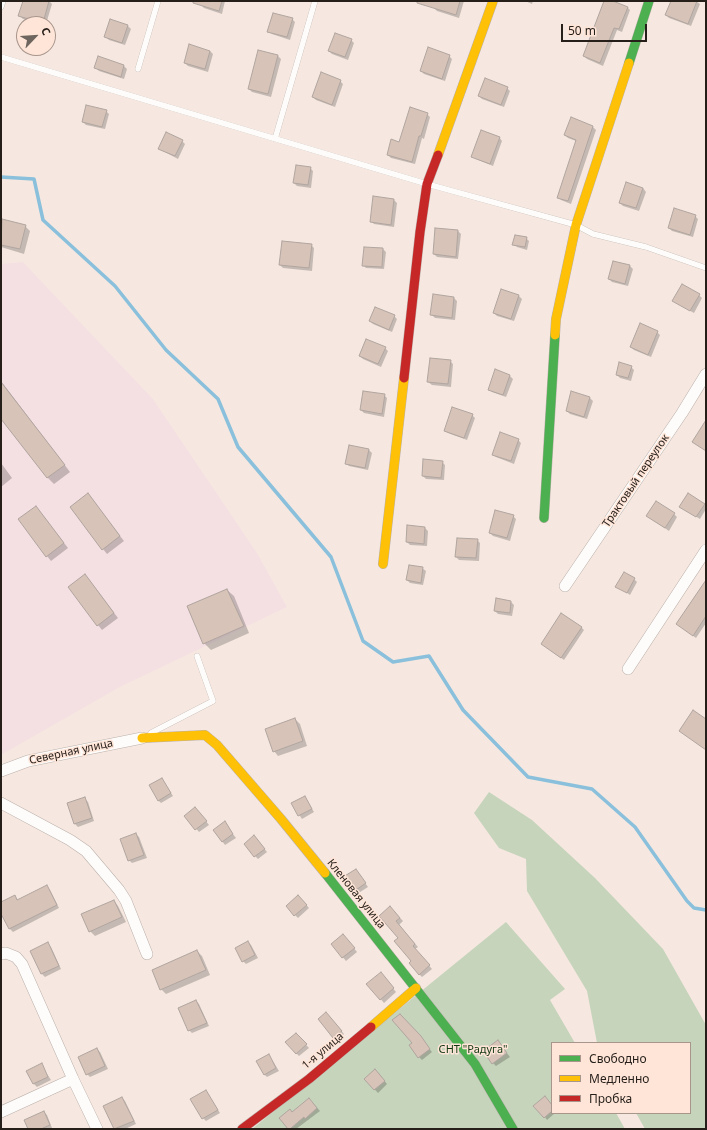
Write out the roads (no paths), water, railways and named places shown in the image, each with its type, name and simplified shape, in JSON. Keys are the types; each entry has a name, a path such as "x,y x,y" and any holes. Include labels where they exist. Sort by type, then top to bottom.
{"street":[{"path":"383,564 420,232 427,184 493,1"},
{"path":"544,518 556,319 576,225 649,1"},
{"name":"Трактовый переулок","path":"565,586 682,413 706,374"},
{"path":"628,669 706,550"},
{"name":"Кленовая улица","path":"142,738 205,735 217,745 280,819 416,988 474,1064 513,1129"},
{"name":"Северная улица","path":"1,771 28,761 142,738"},
{"path":"1,803 70,840 86,851 119,890 126,901 147,954"},
{"path":"1,954 6,953 16,957 22,964 97,1129"},
{"name":"1-я улица","path":"242,1129 309,1079 416,988"},
{"path":"1,1112 73,1079"}],"lane":[{"path":"1,7 3,1"},
{"path":"138,69 158,1"},
{"path":"275,139 315,1"},
{"path":"1,57 427,184 576,225 593,234 646,247 706,268"},
{"path":"142,738 213,701 197,656"}],"waterway":[{"path":"1,177 34,179 43,220 115,286 166,350 218,399 238,447 331,557 363,641 393,662 429,656 463,710 528,777 592,789 635,827 687,901 694,908 706,910"}],"park label":[{"name":"СНТ \"Радуга\"","path":"473,1050"}]}
